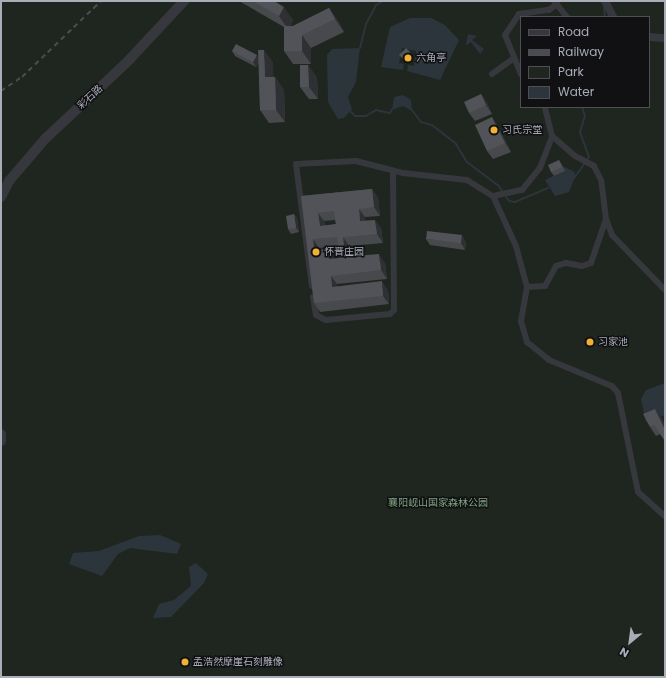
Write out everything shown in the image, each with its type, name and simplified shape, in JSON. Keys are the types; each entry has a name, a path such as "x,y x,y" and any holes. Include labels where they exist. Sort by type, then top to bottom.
{"street":[{"name":"彩石路","path":"1,197 9,181 44,139 129,60 184,1"},
{"path":"605,1 612,16"},
{"path":"520,72 513,59 506,35 519,14 549,10 556,3 566,16"},
{"path":"650,36 665,38"},
{"path":"492,74 513,59"},
{"path":"393,171 394,310 390,314 326,320 316,315 296,164 356,161 393,171 467,180 493,196 503,197 522,190 540,168 552,136 545,108"},
{"path":"552,136 591,164 601,180 606,219 612,235 665,290"},
{"path":"493,196 516,246 527,287 521,321 527,342 549,360 612,386 618,393 638,492 665,516"},
{"path":"527,287 545,286 556,266 566,263 582,266 591,263 598,251 606,219"},
{"path":"1,434 1,441"}],"green space":[{"name":"襄阳岘山国家森林公园","path":"1,1 665,1 665,677 1,677"}],"water":[{"path":"410,18 431,18 445,25 459,40 440,80 407,71 408,65 414,66 416,51 402,48 399,63 404,64 403,70 381,67 390,27"},
{"path":"468,34 477,36 472,40 484,49 480,54 471,42 466,46"},
{"path":"360,48 356,82 348,97 352,109 344,118 338,119 328,102 327,55 332,49"},
{"path":"403,95 411,100 412,111 403,106 392,110 394,97"},
{"path":"562,166 575,172 575,177 569,192 555,196 545,180 564,171"},
{"path":"665,383 665,415 646,422 641,399 646,390"},
{"path":"160,535 181,544 177,554 130,548 118,554 102,576 69,564 73,553 99,551 139,536"},
{"path":"196,563 208,574 204,583 171,617 153,618 159,604 174,600 191,586 189,567"}],"building":[{"path":"252,1 274,1 284,7 279,16"},
{"path":"329,8 335,19 302,35 302,51 284,51 284,26 293,26"},
{"path":"236,44 257,55 253,62 232,51"},
{"path":"406,48 410,52 403,59 399,55"},
{"path":"258,50 264,50 265,77 275,77 276,110 260,110"},
{"path":"300,65 308,65 309,87 300,87"},
{"path":"481,94 486,105 469,113 464,102"},
{"path":"492,117 505,143 487,151 475,125"},
{"path":"559,160 562,167 551,172 548,165"},
{"path":"372,189 374,207 359,209 360,221 375,220 377,234 343,237 345,257 379,254 381,270 331,276 332,287 382,281 383,296 314,303 301,196","holes":["334,211 336,224 320,226 318,213","337,237 340,258 329,259 328,249 314,250 313,239"]},
{"path":"294,214 296,228 288,229 286,216"},
{"path":"427,231 462,235 461,243 426,239"},
{"path":"655,409 664,428 665,427 665,441 654,425 650,427 643,414"}],"waterway":[{"path":"360,48 366,24 376,5 383,1"},
{"path":"604,8 605,16"},
{"path":"575,177 589,157 580,132 585,116 582,108"},
{"path":"350,111 355,116 366,116 376,110 390,113 392,109"},
{"path":"412,110 421,122 432,125 456,144 467,162 498,185 509,201 515,202 548,188"}],"railway":[{"path":"1,91 22,77 101,1"}],"place":[{"name":"六角亭","path":"408,58"},
{"name":"习氏宗堂","path":"494,130"},
{"name":"怀晋庄园","path":"316,252"},
{"name":"习家池","path":"590,342"},
{"name":"孟浩然摩崖石刻雕像","path":"185,662"}]}
